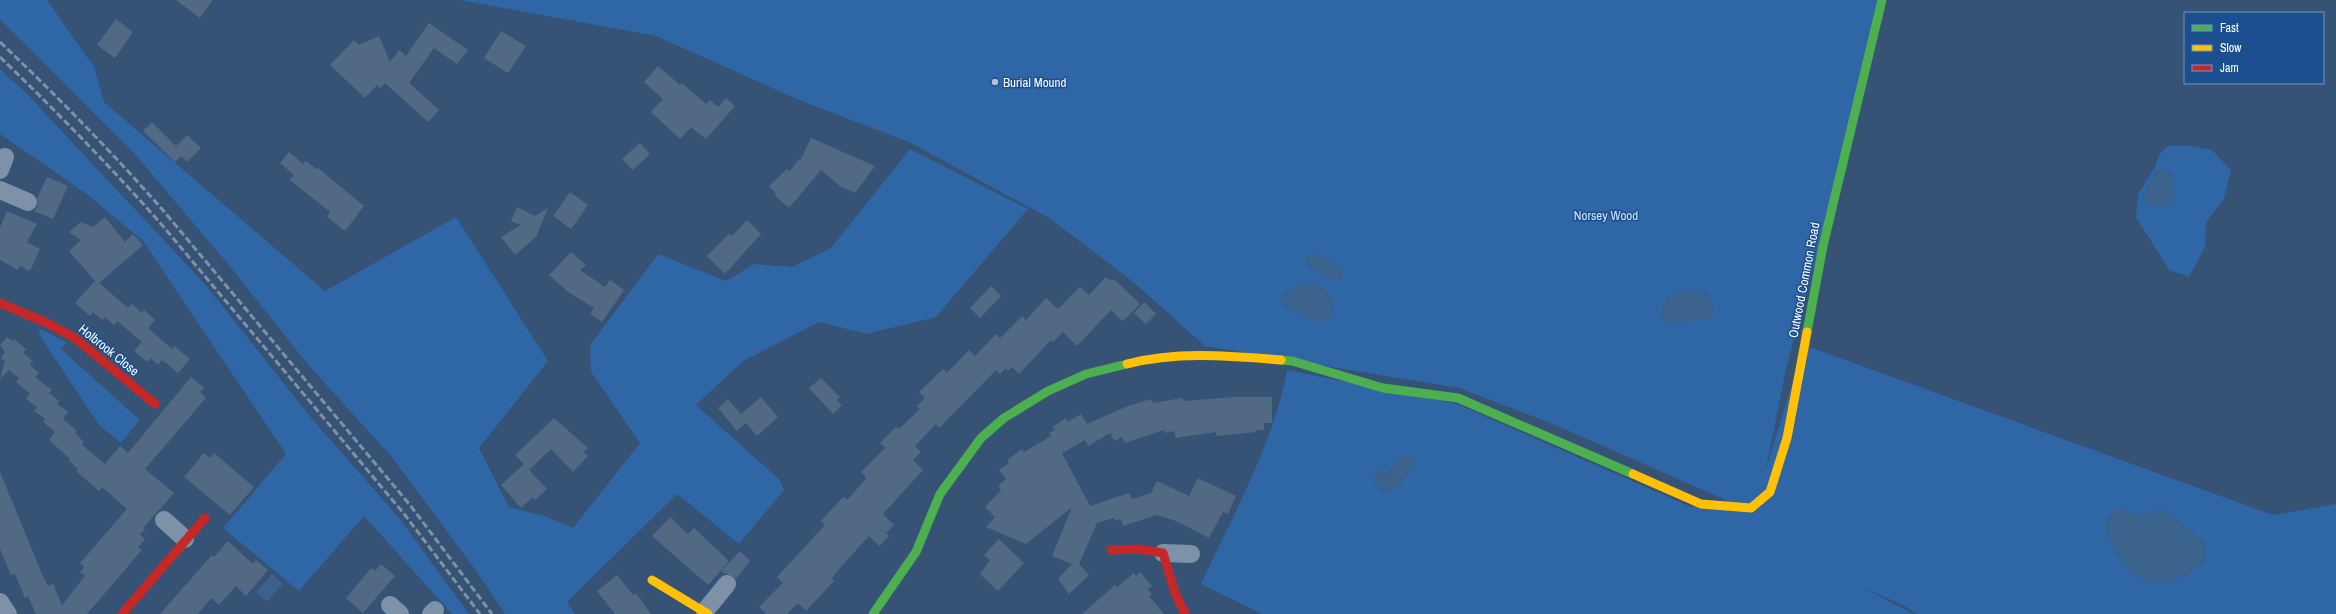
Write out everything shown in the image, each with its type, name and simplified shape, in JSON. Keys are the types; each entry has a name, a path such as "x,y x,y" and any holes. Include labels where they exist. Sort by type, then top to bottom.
{"street":[{"name":"Outwood Common Road","path":"873,614 916,552 940,494 958,467 981,438 1004,418 1048,391 1086,374 1146,359 1202,354 1292,361 1383,388 1458,398 1547,435 1701,504 1751,508 1770,492 1787,438 1823,246 1882,0"},
{"path":"0,190 28,202"},
{"name":"Holbrook Close","path":"0,303 45,322 75,338 155,404"},
{"path":"122,614 205,518"},
{"path":"164,520 185,540"},
{"path":"1111,550 1138,550 1191,554"},
{"path":"1163,553 1175,593 1185,614"},
{"path":"652,580 706,613 727,584"},
{"path":"0,602 8,614"}],"green space":[{"path":"0,0 47,0 94,67 104,102 325,291 456,217 548,361 479,448 509,507 544,516 573,528 640,443 591,372 590,345 658,254 726,281 754,264 792,267 831,248 910,149 1028,209 936,317 866,334 819,322 743,361 696,405 779,479 784,490 739,544 677,494 567,602 575,614 505,614 477,572 391,456 310,367 228,264 133,152 0,20"},
{"name":"Norsey Wood","path":"460,0 1882,0 1847,145 1786,369 1766,469 1804,345 2273,515 2336,504 2336,614 1917,614 1901,604 1863,588 1914,614 1262,614 1201,584 1251,479 1273,424 1287,370 1457,404 1691,507 1728,501 1553,424 1459,388 1205,346 1132,281 1049,218 911,143 799,100 656,36","holes":["1394,466 1392,490 1387,493 1380,489 1376,483 1382,471 1387,474"]},
{"path":"0,69 28,95 204,283 313,420 400,519 469,614 452,614 364,516 299,591 223,528 286,454 143,241 88,195 0,134"},
{"path":"2168,146 2191,146 2212,150 2231,170 2224,199 2206,222 2205,247 2189,277 2169,270 2136,217 2138,194 2155,167 2159,155","holes":["2165,170 2174,176 2173,206 2152,179 2155,173"]},
{"path":"41,329 67,343 61,349 140,420 121,443 99,425 38,333"}],"shaded area":[{"path":"2165,169 2174,176 2173,206 2151,205 2143,198 2146,188 2153,177"},
{"path":"1313,253 1333,261 1343,273 1341,281 1322,275 1305,262 1307,256"},
{"path":"1311,283 1323,290 1331,298 1333,308 1327,321 1312,320 1278,302 1292,287"},
{"path":"1697,289 1712,297 1713,307 1711,319 1667,323 1660,316 1667,297"},
{"path":"1402,456 1409,456 1414,464 1399,486 1387,493 1380,489 1373,480 1373,474 1377,471 1387,474"},
{"path":"2124,508 2136,516 2162,508 2202,540 2206,550 2204,562 2186,574 2170,581 2156,583 2142,579 2131,571 2121,559 2112,544 2105,525 2113,512"},
{"path":"272,574 283,584 267,602 256,592"}],"building":[{"path":"176,0 213,0 200,18"},
{"path":"116,19 133,32 115,58 97,45"},
{"path":"429,23 468,50 457,64 434,48 409,83 439,110 428,122 385,83 380,88 377,85 365,98 330,65 354,40 359,45 379,36 390,62 399,50 406,56"},
{"path":"501,31 526,46 508,73 484,58"},
{"path":"658,66 680,85 682,83 706,104 710,100 718,107 726,98 735,106 706,139 691,127 680,139 651,112 663,99 644,82"},
{"path":"152,122 176,146 187,135 201,148 187,162 181,156 175,162 143,131"},
{"path":"811,138 875,166 855,193 841,187 821,170 789,208 774,195 776,193 769,186 787,169 790,171 799,159 800,161"},
{"path":"640,143 650,154 633,170 622,159"},
{"path":"289,152 303,164 306,161 316,169 318,168 364,206 345,231 327,217 330,212 290,180 294,175 280,163"},
{"path":"47,177 68,186 53,219 34,211 38,206 37,198"},
{"path":"570,192 588,205 571,229 553,216"},
{"path":"517,207 535,216 548,208 536,237 515,255 501,237 521,225 511,221"},
{"path":"7,211 37,224 27,242 40,249 30,271 20,266 18,270 0,260 0,228"},
{"path":"105,217 125,242 133,234 143,245 99,283 128,308 132,304 142,313 144,310 155,320 148,328 172,349 174,346 190,359 178,373 162,360 158,365 151,358 147,362 134,351 142,342 117,321 114,325 105,317 102,320 93,312 90,316 75,303 95,281 69,251 81,240 69,232 81,222 93,227"},
{"path":"747,220 761,234 725,274 707,256 729,234 732,236"},
{"path":"571,252 586,265 580,270 605,287 610,280 624,290 602,322 590,314 594,308 568,292 549,275"},
{"path":"1106,277 1111,281 1114,279 1140,304 1128,316 1122,321 1111,310 1077,346 1063,332 1053,342 1051,340 1019,374 1012,367 1008,371 1006,368 1000,374 996,370 939,428 936,424 915,446 921,452 913,460 923,470 883,514 894,525 886,533 889,536 879,546 869,536 832,578 834,581 806,611 798,603 787,614 766,614 759,607 783,583 777,577 825,525 821,521 843,497 847,500 865,480 866,477 861,472 885,448 880,443 896,427 899,429 920,409 917,406 925,398 919,392 943,369 947,373 969,350 975,356 996,334 1000,338 1022,316 1026,320 1046,298 1058,309 1080,287 1089,295"},
{"path":"991,286 1001,296 980,318 970,308"},
{"path":"1144,302 1156,314 1146,324 1134,313"},
{"path":"7,337 13,341 14,339 26,349 23,353 33,361 30,365 39,373 35,377 52,390 49,393 59,401 57,404 68,412 63,419 77,431 75,433 84,442 82,445 105,464 120,446 128,453 191,377 204,388 200,392 206,398 145,469 174,493 143,528 145,529 140,534 145,539 138,547 142,550 87,614 36,614 28,596 25,598 15,574 11,575 0,549 0,472 42,574 48,586 53,584 62,605 85,576 80,572 84,567 80,563 127,509 102,487 99,491 76,471 78,469 69,461 70,459 49,440 55,432 43,422 45,419 34,411 37,407 26,399 30,394 16,382 19,378 9,370 0,379 5,361 1,358 5,352 0,345"},
{"path":"821,378 840,397 837,400 842,405 833,414 809,388"},
{"path":"761,397 778,417 757,436 746,423 737,431 718,408 728,399 741,414"},
{"path":"1235,397 1272,397 1272,423 1264,423 1264,430 1256,430 1256,432 1216,436 1216,432 1176,438 1174,431 1165,433 1164,430 1125,443 1122,437 1114,441 1110,433 1088,446 1085,440 1062,453 1090,506 1129,493 1132,499 1151,493 1157,481 1189,496 1198,478 1236,496 1228,514 1223,512 1209,538 1176,521 1157,515 1123,526 1121,519 1115,521 1114,518 1097,523 1079,564 1089,575 1069,594 1058,579 1072,564 1052,556 1072,507 1026,544 986,527 995,517 985,507 1001,490 998,486 1006,479 999,470 1009,463 1007,460 1022,449 1024,452 1051,436 1049,433 1055,430 1052,427 1066,418 1068,422 1081,414 1087,424 1128,406 1151,399 1153,403 1182,398 1183,401"},
{"path":"554,418 588,448 583,452 588,456 573,472 551,449 529,470 547,489 535,500 533,497 521,508 501,485 524,464 515,455"},
{"path":"204,453 210,458 214,453 254,487 230,515 184,477"},
{"path":"670,517 688,534 694,528 729,561 708,585 652,536"},
{"path":"999,539 1024,563 998,591 980,574 990,560 984,555"},
{"path":"228,541 253,564 256,560 268,570 246,596 236,586 219,605 211,598 198,614 160,614 212,555 214,557"},
{"path":"740,551 750,561 736,579 721,571"},
{"path":"381,564 395,576 363,613 346,598 371,568 375,571"},
{"path":"1140,572 1152,586 1148,589 1152,594 1149,596 1164,614 1082,614 1115,585 1117,587 1134,573 1136,576"},
{"path":"617,575 633,595 636,593 651,614 615,614 597,591"}],"railway":[{"path":"0,42 86,127 167,215 410,505 492,614"},
{"path":"0,57 83,140 162,225 405,515 480,614"}],"traffic: fast":[{"path":"1807,332 1823,246 1882,0"},
{"path":"1281,360 1292,361 1383,388 1458,398 1633,474"},
{"path":"873,614 916,552 940,494 981,438 1004,418 1048,391 1086,374 1127,364"}],"traffic: slow":[{"path":"1633,474 1701,504 1751,508 1770,492 1787,438 1807,332"},
{"path":"1127,364 1165,357 1184,356 1223,356 1281,360"},
{"path":"652,580 708,614"}],"traffic: jam":[{"path":"0,303 45,322 75,338 155,404"},
{"path":"122,614 205,518"},
{"path":"1111,550 1138,549 1163,553 1175,593 1185,614"}],"place":[{"name":"Burial Mound","path":"995,82"}]}
